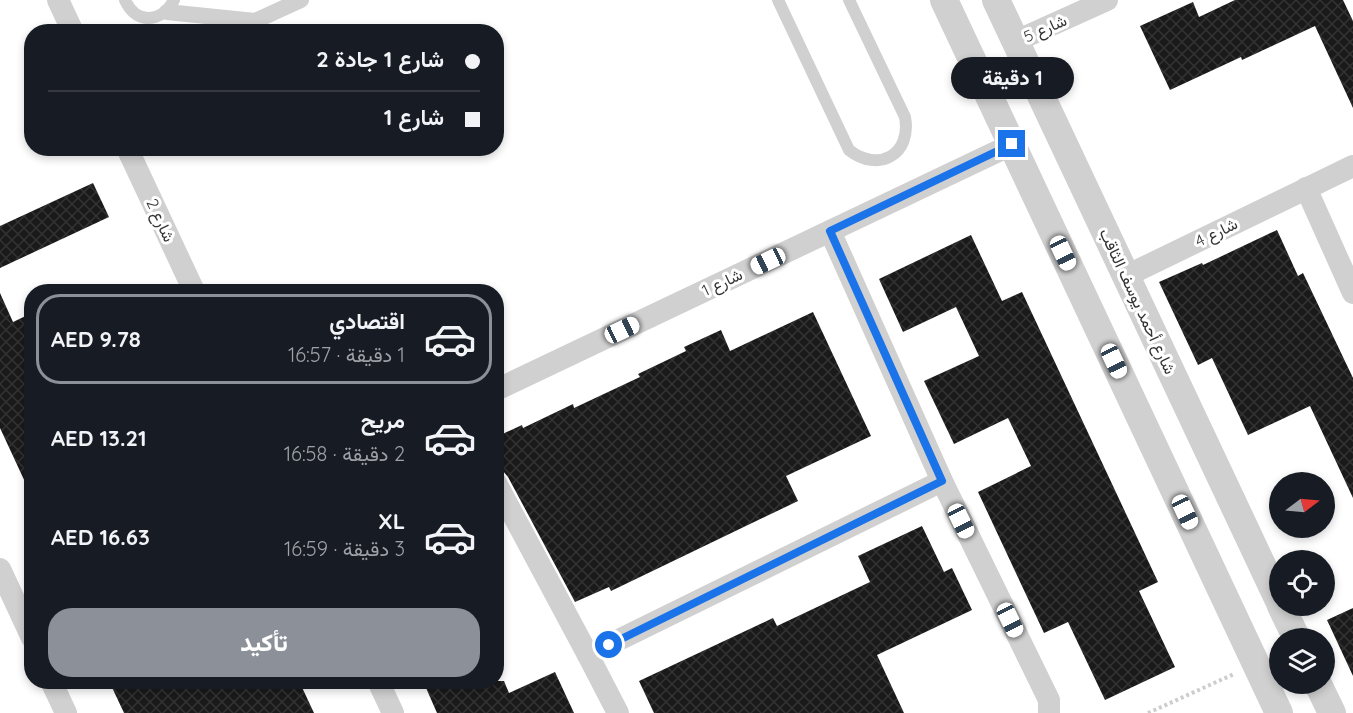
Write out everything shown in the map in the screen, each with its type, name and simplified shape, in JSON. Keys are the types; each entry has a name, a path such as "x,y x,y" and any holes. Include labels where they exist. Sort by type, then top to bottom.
{"street":[{"path":"58,0 69,24"},
{"path":"170,6 255,21 301,0"},
{"path":"944,0 1280,713"},
{"name":"شارع أحمد يوسف الثاقب","path":"996,0 1269,581"},
{"name":"شارع 5","path":"1016,41 1107,0"},
{"name":"شارع 1","path":"504,386 1012,144"},
{"name":"شارع 2","path":"132,156 191,284"},
{"name":"شارع 4","path":"1125,276 1353,166"},
{"path":"1306,188 1353,293"},
{"path":"830,231 942,481 1048,700 1049,713"},
{"path":"588,655 942,481"},
{"path":"504,498 618,713"},
{"path":"0,569 24,621"},
{"path":"55,689 66,713"},
{"path":"382,689 393,713"},
{"path":"1323,694 1332,713"}],"lane":[{"path":"125,0 133,13 141,17 159,17 170,6"},
{"path":"778,0 849,150 858,157 880,161 890,157 905,140 907,128 905,117 849,0"}],"path":[{"path":"1148,713 1256,664"}],"building":[{"path":"1235,0 1343,0 1353,21 1353,108 1315,26 1170,90 1140,26 1193,2 1199,17"},
{"path":"93,183 109,217 0,268 0,226"},
{"path":"1277,230 1298,276 1303,273 1353,378 1353,498 1310,406 1248,435 1212,358 1198,365 1159,282 1202,263 1203,265"},
{"path":"971,235 1002,301 1022,292 1158,582 1139,591 1175,667 1105,700 1068,622 1044,633 978,492 1031,466 1008,418 954,444 924,381 979,356 956,307 903,332 879,279"},
{"path":"0,293 13,322 24,317 24,480 0,428"},
{"path":"813,312 871,436 786,476 798,501 611,591 609,587 575,602 504,472 504,433 522,425 523,428 573,404 574,408 640,377 638,374 686,351 684,347 721,330 730,351"},
{"path":"922,526 944,572 952,568 972,610 877,655 904,713 654,713 639,681 773,618 777,626 870,582 858,556"},
{"path":"1353,608 1353,676 1335,637 1335,628 1331,628 1327,620"},
{"path":"555,672 574,713 437,713 426,689 504,689 504,681 509,693"},
{"path":"113,689 303,689 314,713 124,713"}],"route":[{"path":"609,645 942,481 830,231 1012,144"}]}
